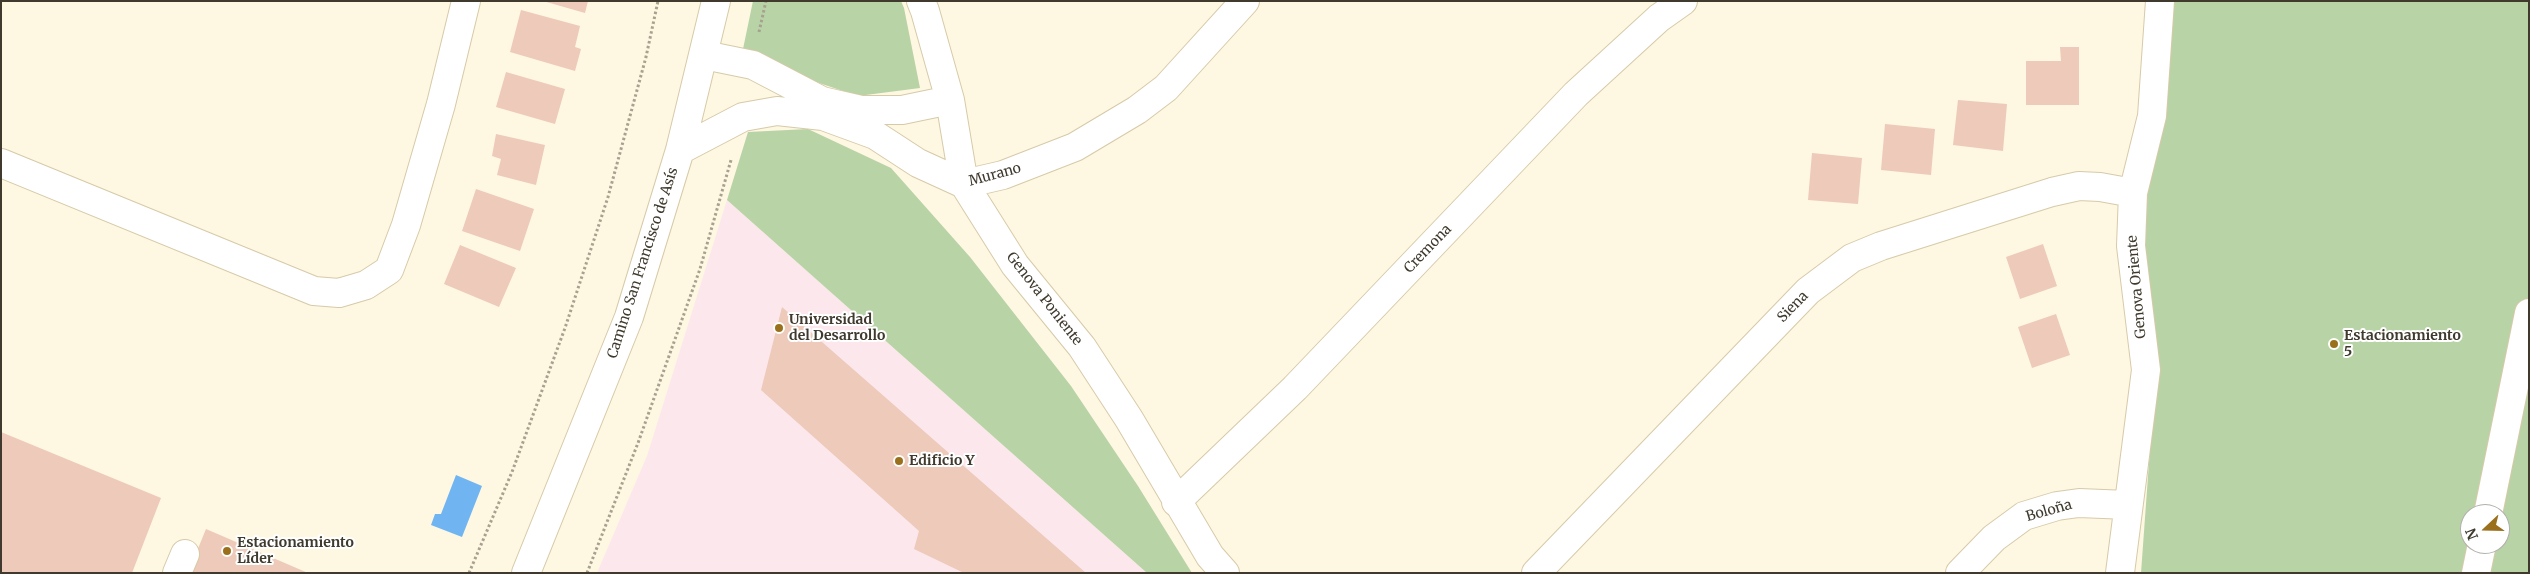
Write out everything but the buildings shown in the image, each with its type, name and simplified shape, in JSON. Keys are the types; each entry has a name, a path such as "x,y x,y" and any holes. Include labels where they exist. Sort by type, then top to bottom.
{"street":[{"path":"1,163 314,291 339,293 366,285 389,270 406,225 441,104 466,1"},
{"name":"Camino San Francisco de Asís","path":"526,573 628,317 680,150 716,1"},
{"name":"Genova Poniente","path":"921,1 950,100 964,184 1015,266 1082,347 1129,419 1176,502 1210,556 1225,573"},
{"name":"Murano","path":"680,150 743,117 777,111 823,116 875,135 918,163 964,184 1040,162 1107,130 1166,88 1245,1"},
{"name":"Cremona","path":"1176,502 1295,388 1576,94 1659,18 1683,1"},
{"name":"Genova Oriente","path":"2120,573 2146,370 2131,246 2133,193 2152,116 2160,1"},
{"path":"704,55 753,65 822,101 861,110 902,110 950,100"},
{"name":"Siena","path":"1536,573 1808,291 1852,258 1881,246 2061,190 2079,186 2100,187 2133,193"},
{"path":"2490,504 2529,313"},
{"name":"Boloña","path":"1960,573 1994,538 2024,516 2057,506 2079,503 2128,505"},
{"path":"2476,573 2480,554"}],"path":[{"path":"469,573 512,472 566,328 608,197 646,57 658,1"},
{"path":"753,65 766,1"},
{"path":"587,573 638,443 700,269 743,117"}],"shaded area":[{"name":"Universidad del Desarrollo","path":"727,200 1147,573 597,573 647,456"}],"green space":[{"path":"753,1 901,1 920,88 858,96 798,76 743,49"},
{"name":"Estacionamiento 5","path":"2173,1 2529,1 2529,573 2141,573 2156,366 2142,248 2143,189 2166,117"},
{"path":"808,129 891,168 970,257 1071,386 1138,486 1192,573 1147,573 727,200 748,132"}],"water":[{"path":"456,475 482,486 462,537 431,525 435,514 441,514"}],"place":[{"name":"Universidad del Desarrollo","path":"779,328"},
{"name":"Estacionamiento 5","path":"2334,344"},
{"name":"Edificio Y","path":"899,461"},
{"name":"Estacionamiento Líder","path":"227,551"}]}
